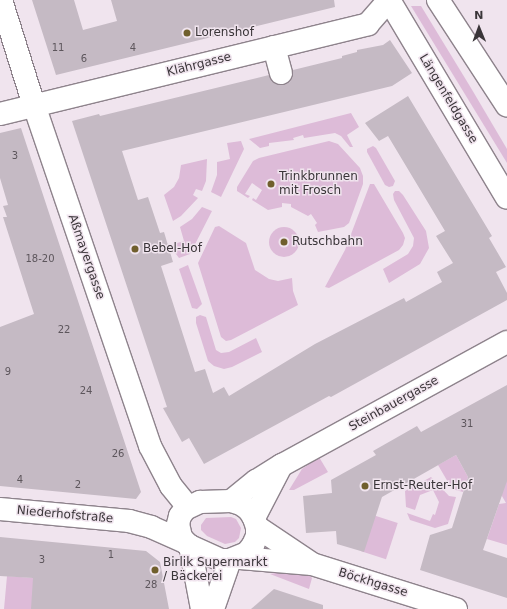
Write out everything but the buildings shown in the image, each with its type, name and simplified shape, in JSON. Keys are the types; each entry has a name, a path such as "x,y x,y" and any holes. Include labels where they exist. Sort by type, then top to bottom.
{"street":[{"name":"Aßmayergasse","path":"1,0 34,105 150,446 184,511"},
{"name":"Klährgasse","path":"0,114 368,24 389,0"},
{"name":"Längenfeldgasse","path":"389,0 507,198"},
{"path":"438,0 506,101"},
{"path":"274,47 280,73"},
{"name":"Steinbauergasse","path":"231,501 256,481 282,465 507,342"},
{"path":"187,544 221,560 235,559 247,552 253,545 257,536 256,522 282,465"},
{"path":"202,609 187,544 179,531 184,511 200,502 231,501 245,507 256,522"},
{"name":"Niederhofstraße","path":"0,509 129,521 151,527 187,544"},
{"name":"Niederhofstraße","path":"129,521 184,511"},
{"name":"Böckhgasse","path":"256,522 312,564"},
{"path":"213,609 235,559"},
{"name":"Böckhgasse","path":"235,559 312,564 456,609"}],"shaded area":[{"path":"411,6 421,6 507,149 507,163"},
{"path":"351,113 359,127 347,135 353,147 350,147 341,136 335,133 304,138 303,135 293,138 294,140 269,143 269,146 260,148 249,139"},
{"path":"241,141 244,149 221,197 211,192 217,175 217,162 230,159 227,143"},
{"path":"329,141 338,144 360,168 363,176 363,184 349,223 344,227 318,232 315,225 317,223 311,214 308,216 291,207 291,204 282,203 282,207 268,210 252,200 253,198 256,200 262,190 252,183 245,194 250,196 248,198 237,191 237,187 253,161 259,158"},
{"path":"373,146 376,148 395,181 393,186 389,187 385,185 367,152 367,149"},
{"path":"207,159 206,181 202,191 196,189 193,195 198,198 181,216 173,221 164,195 174,187 179,178 181,165"},
{"path":"370,184 374,184 403,233 405,238 403,245 399,250 329,288 325,287 345,250"},
{"path":"395,191 399,191 403,195 426,231 429,248 420,264 389,283 383,269 408,254 413,246 414,238 394,200 393,194"},
{"path":"202,207 212,211 190,254 179,258 173,250 174,244 184,241 180,227 192,219"},
{"path":"219,226 246,243 255,270 269,279 278,281 292,278 293,291 298,305 231,340 226,341 221,337 198,263 215,227"},
{"path":"284,227 295,231 299,242 295,253 284,257 273,253 269,242 273,231"},
{"path":"188,265 202,304 197,309 192,308 179,269"},
{"path":"200,315 206,317 216,350 221,353 229,352 256,338 262,352 232,367 224,369 214,366 208,361 196,323 196,317"},
{"path":"456,455 468,477 463,492 452,489 438,465"},
{"path":"319,457 328,472 294,490 289,490 302,469"},
{"path":"431,477 449,496 456,497 448,524 435,528 410,520 407,513 430,521 433,514 435,515 439,502 433,490 420,495 415,510 406,507 405,491"},
{"path":"507,477 507,545 487,539 499,504 506,503 495,484"},
{"path":"373,515 398,523 386,559 361,551"},
{"path":"231,517 236,519 241,528 239,538 235,542 225,544 207,536 201,530 201,525 206,518"},
{"path":"280,572 304,573 310,576 312,578 309,589 270,574"},
{"path":"7,576 33,578 40,609 4,609"}],"place":[{"name":"Lorenshof","path":"187,33"},
{"name":"Trinkbrunnen mit Frosch","path":"271,184"},
{"name":"Rutschbahn","path":"284,242"},
{"name":"Bebel-Hof","path":"135,249"},
{"name":"Ernst-Reuter-Hof","path":"365,486"},
{"name":"Birlik Supermarkt / Bäckerei","path":"155,570"}]}
